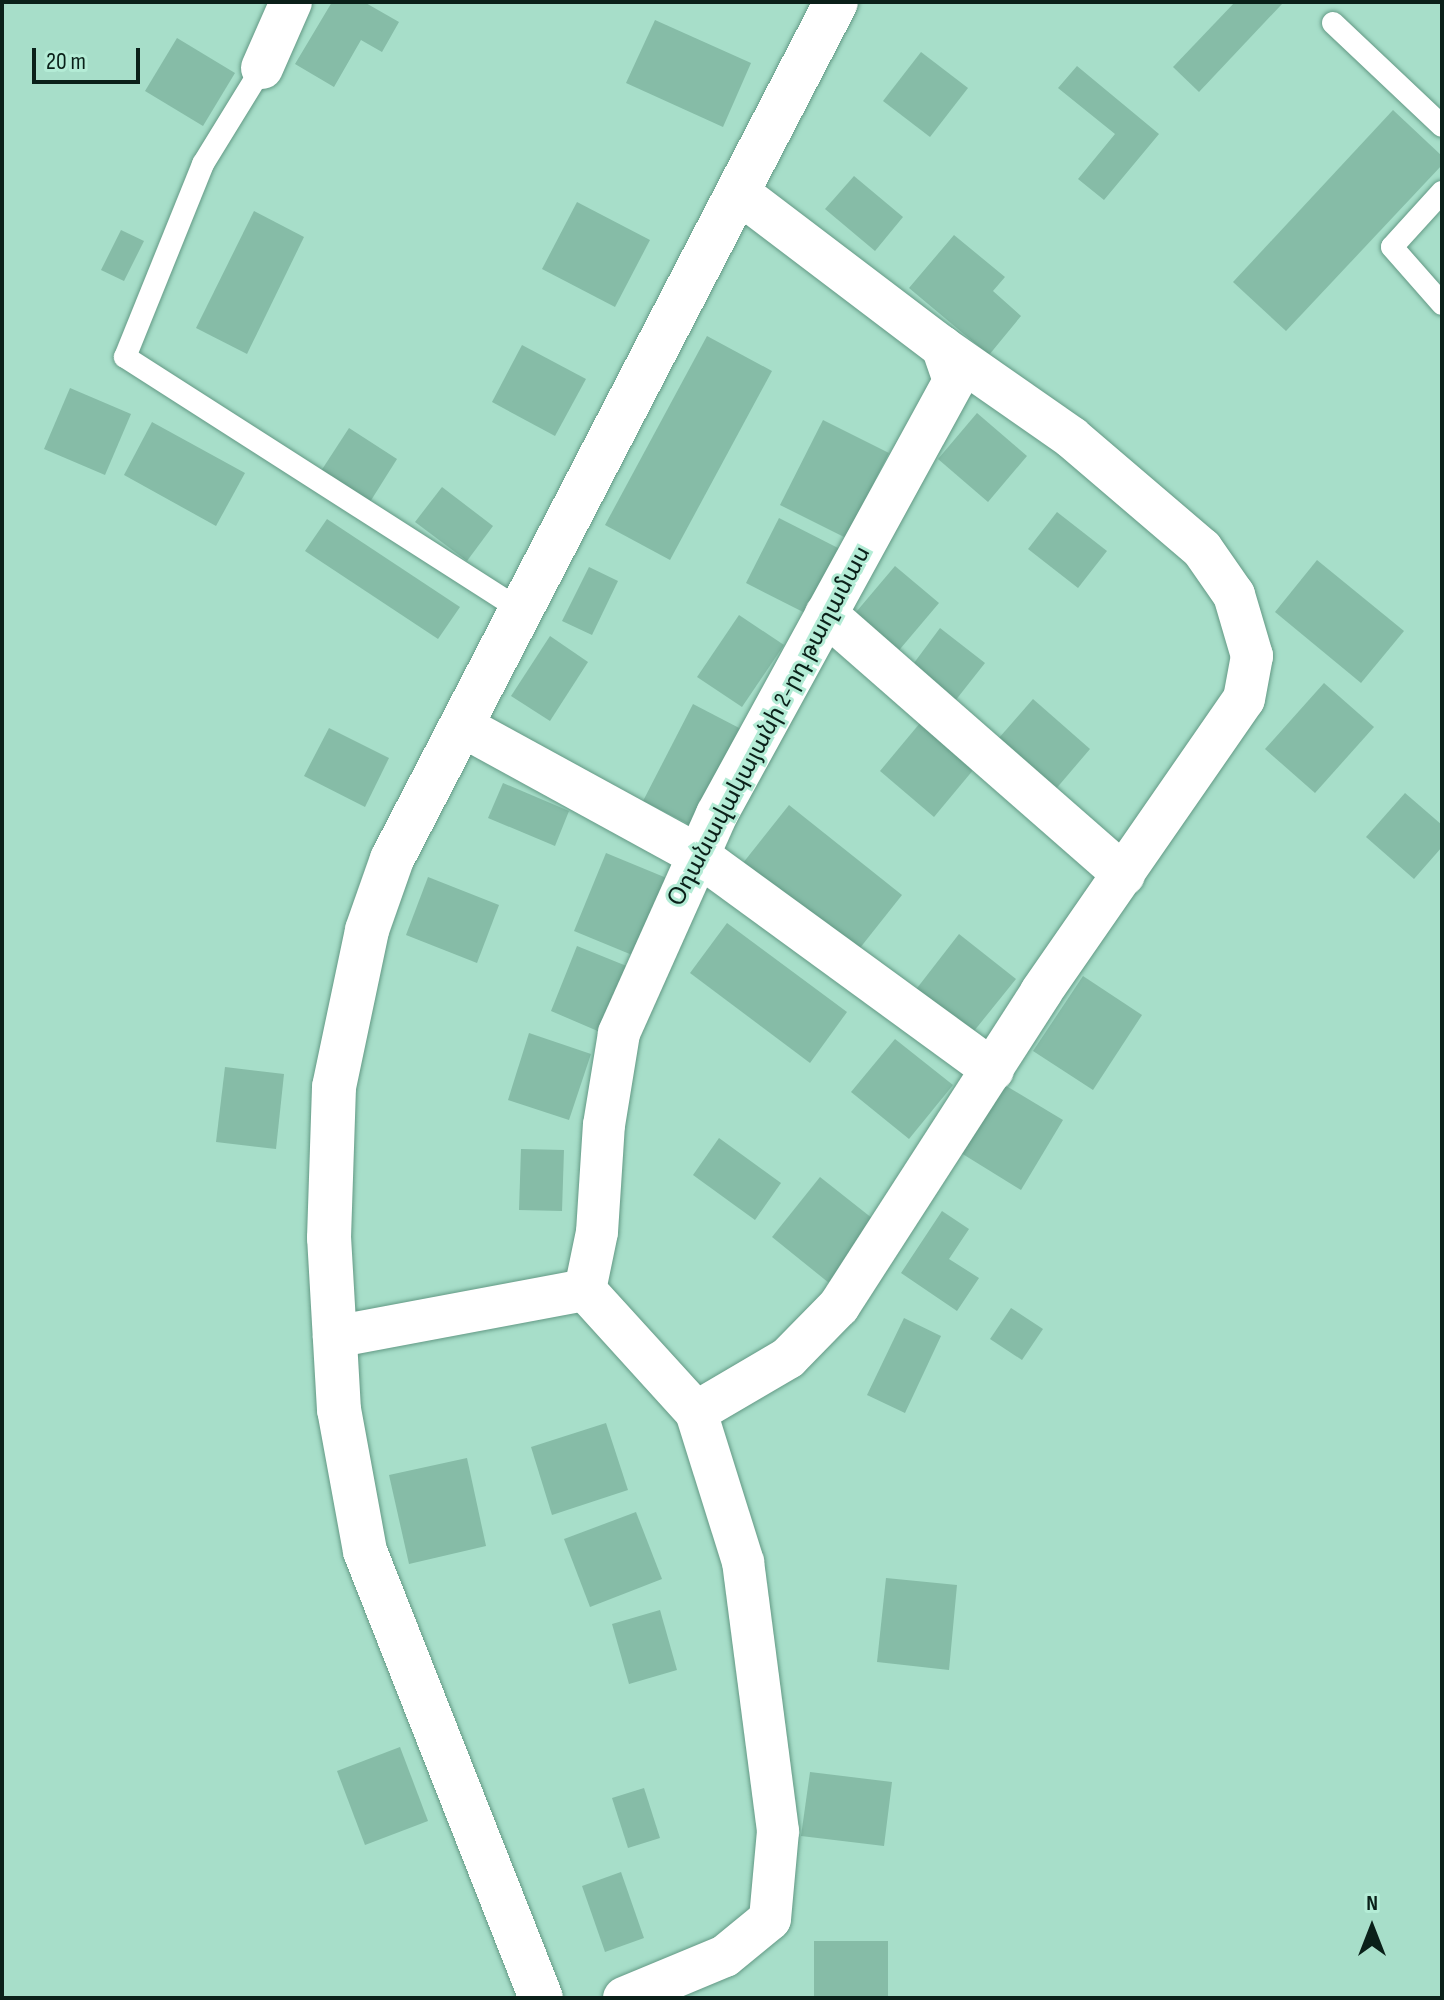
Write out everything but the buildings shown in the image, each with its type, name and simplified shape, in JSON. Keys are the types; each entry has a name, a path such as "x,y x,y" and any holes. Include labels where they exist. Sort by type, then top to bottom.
{"main road":[{"path":"541,1998 365,1551 339,1410 334,1337 329,1238 334,1087 367,930 392,859 836,2"}],"street":[{"path":"262,68 291,2"},
{"path":"696,1412 788,1358 839,1306 993,1070 1244,699 1252,656 1234,595 1202,549 1071,437 942,347 738,192"},
{"name":"Օդանավակայանի 2-րդ թաղամաս","path":"585,1290 597,1232 604,1125 619,1033 698,855 954,381 942,347"},
{"path":"826,614 1124,875"},
{"path":"462,726 698,855 993,1070"},
{"path":"334,1337 585,1290 696,1412 743,1562 778,1831 770,1919 725,1956 624,1998"}],"lane":[{"path":"1333,23 1442,126"},
{"path":"262,68 203,164 125,357 522,611"},
{"path":"1442,192 1392,247 1442,304"}]}
